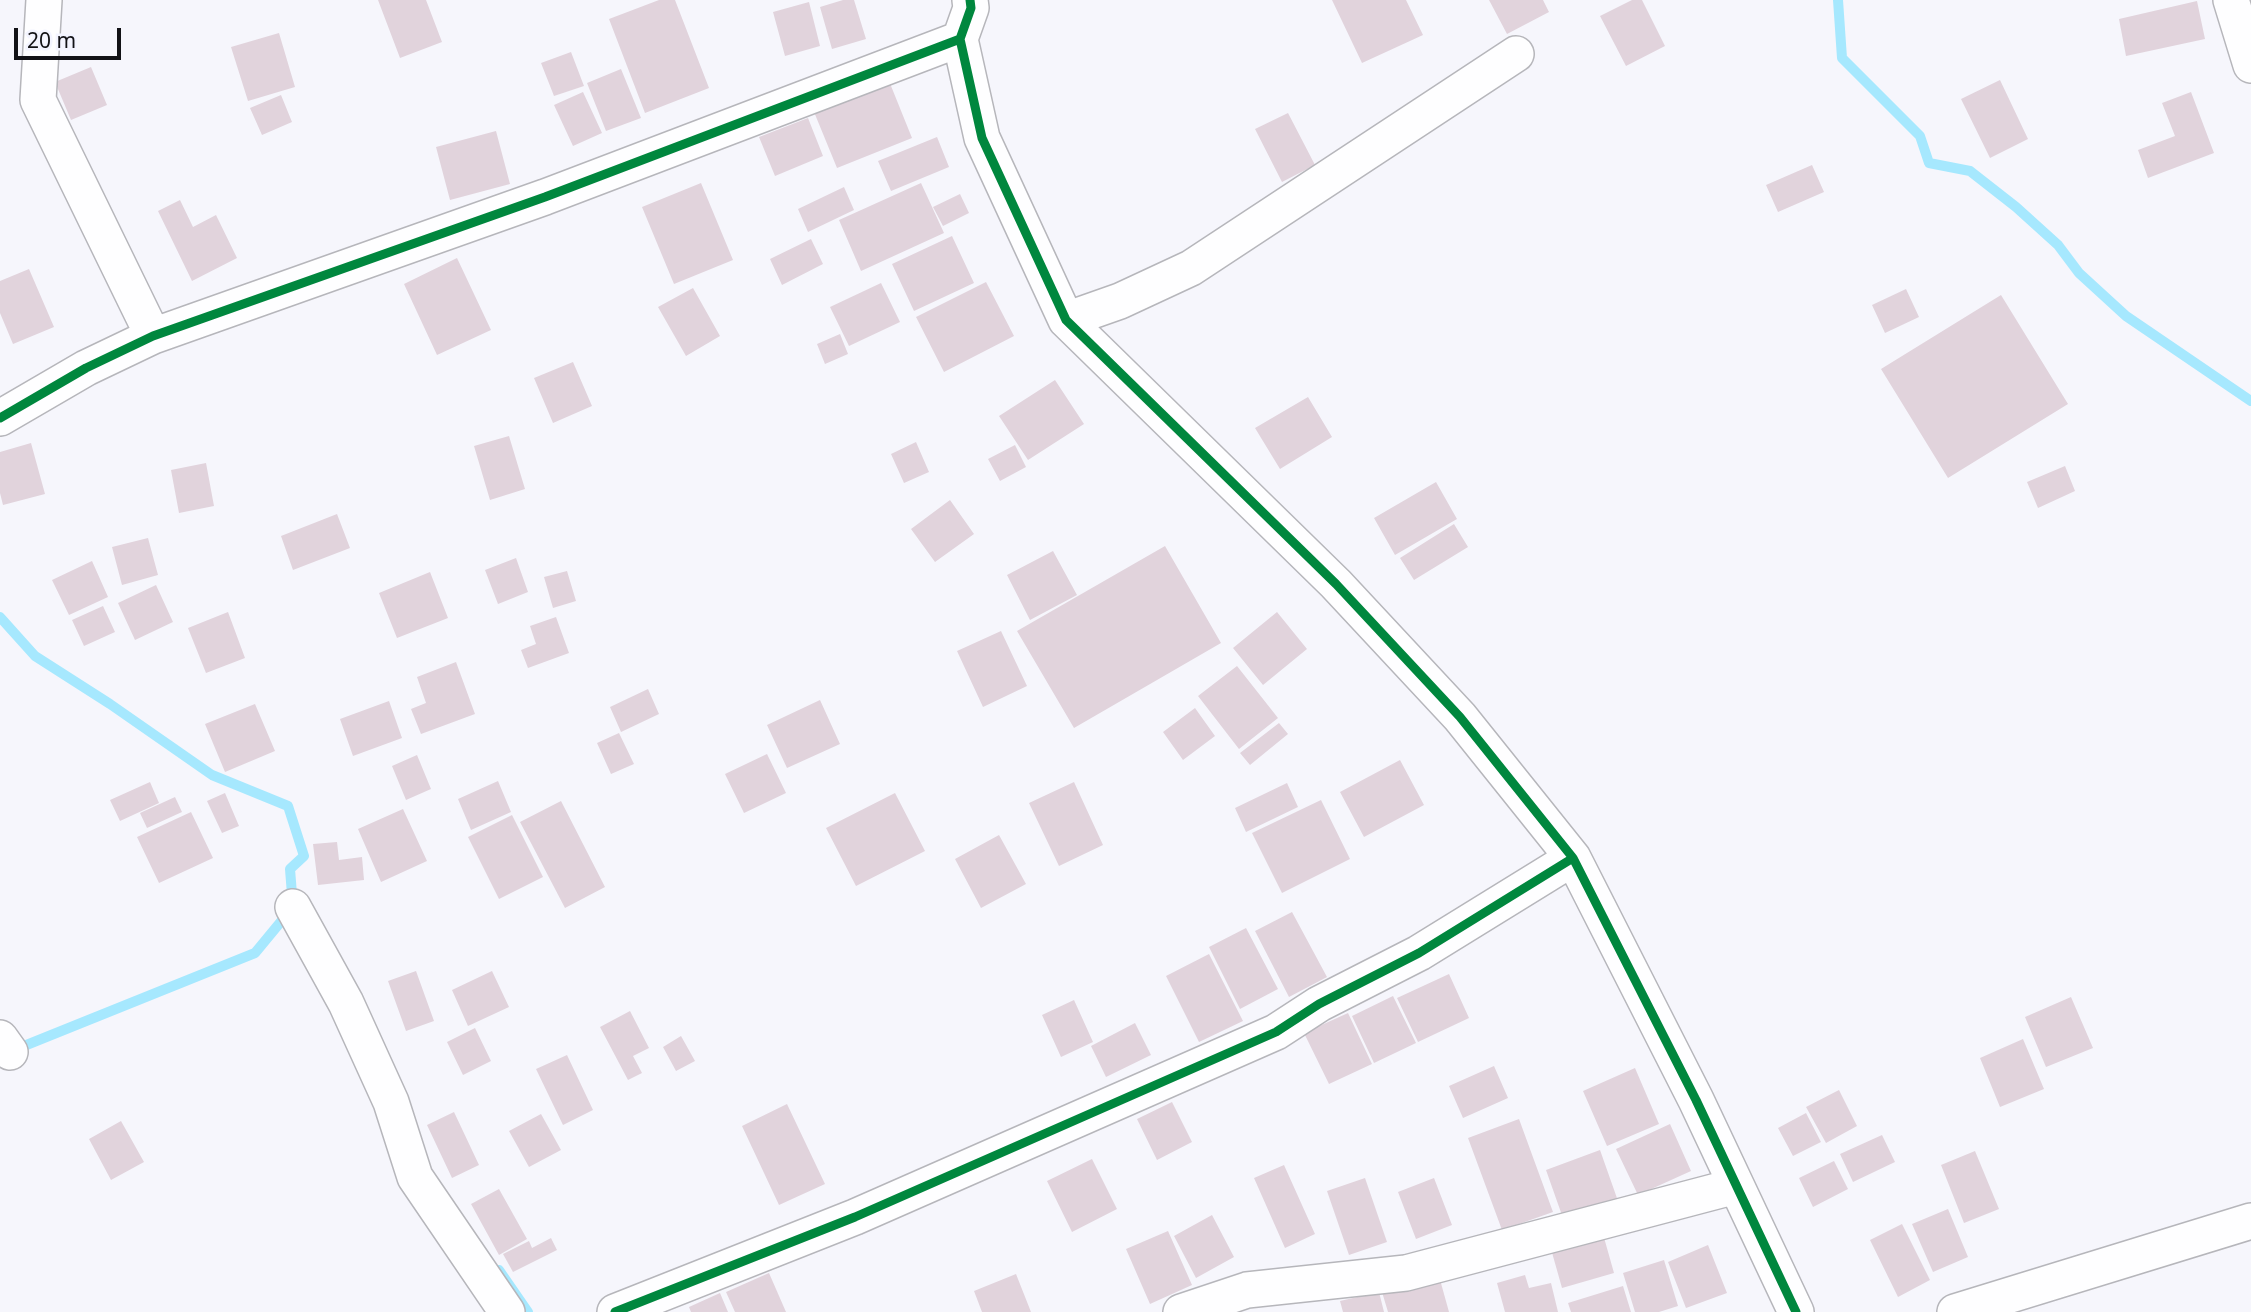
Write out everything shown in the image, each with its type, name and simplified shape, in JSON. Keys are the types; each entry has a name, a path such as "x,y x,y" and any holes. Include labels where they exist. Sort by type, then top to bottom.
{"street":[{"path":"44,0 38,100 153,336"},
{"path":"2231,0 2251,65"},
{"path":"0,418 86,368 153,336 545,197 973,12 982,138 1066,320 1336,584 1460,717 1573,858 1696,1100 1796,1312"},
{"path":"1066,320 1120,301 1191,268 1516,54"},
{"path":"615,1312 855,1217 1276,1032 1319,1004 1419,953 1573,858"},
{"path":"293,907 346,1003 391,1102 415,1177 507,1312"},
{"path":"1181,1312 1247,1290 1406,1273 1736,1186"},
{"path":"1955,1312 2251,1221"}],"building":[{"path":"378,0 426,0 442,42 400,58"},
{"path":"659,0 675,0 709,88 645,113 609,19"},
{"path":"843,0 854,0 866,39 832,49 820,7"},
{"path":"1332,0 1406,0 1423,35 1362,63"},
{"path":"1489,0 1543,0 1549,12 1507,34"},
{"path":"1632,0 1642,0 1665,46 1626,66 1600,16"},
{"path":"2197,1 2205,39 2126,56 2119,19"},
{"path":"809,2 820,46 785,56 773,12"},
{"path":"279,33 295,87 248,101 231,47"},
{"path":"571,52 584,86 554,96 541,63"},
{"path":"91,67 107,105 71,120 55,82"},
{"path":"621,69 641,118 606,131 587,83"},
{"path":"887,76 912,138 837,168 812,107"},
{"path":"2000,80 2028,139 1990,158 1961,99"},
{"path":"583,92 602,133 573,146 554,105"},
{"path":"2191,92 2214,153 2148,178 2138,150 2175,136 2162,103"},
{"path":"281,95 292,122 262,135 250,108"},
{"path":"1288,113 1315,165 1282,182 1255,129"},
{"path":"808,118 823,156 775,176 759,137"},
{"path":"496,131 510,184 450,200 436,147"},
{"path":"937,137 949,167 891,191 878,161"},
{"path":"1812,165 1824,192 1778,212 1766,185"},
{"path":"701,183 733,260 674,284 642,207"},
{"path":"921,183 944,233 861,271 839,220"},
{"path":"844,187 854,210 808,232 798,209"},
{"path":"960,194 969,213 943,226 933,207"},
{"path":"180,200 193,227 216,215 237,258 192,281 158,211"},
{"path":"952,236 974,283 914,311 892,264"},
{"path":"811,239 823,264 782,285 770,259"},
{"path":"457,258 491,330 437,355 404,284"},
{"path":"29,269 54,327 13,344 0,313 0,281"},
{"path":"986,282 1014,336 944,372 916,317"},
{"path":"881,283 900,322 849,346 830,307"},
{"path":"693,288 720,336 686,356 658,307"},
{"path":"1906,289 1919,317 1885,333 1872,305"},
{"path":"2001,295 2068,404 1948,478 1881,369"},
{"path":"840,334 848,354 825,364 817,344"},
{"path":"573,362 592,406 553,423 534,378"},
{"path":"1055,380 1084,424 1028,460 999,416"},
{"path":"1308,397 1332,437 1280,469 1255,428"},
{"path":"509,436 525,489 490,500 474,446"},
{"path":"916,442 929,472 904,483 891,454"},
{"path":"31,443 45,494 3,505 0,493 0,452"},
{"path":"1015,445 1026,467 1000,481 988,459"},
{"path":"206,463 214,506 179,513 171,470"},
{"path":"2065,466 2075,491 2038,508 2027,482"},
{"path":"1436,482 1457,519 1395,555 1374,518"},
{"path":"950,500 974,534 935,562 911,529"},
{"path":"337,514 350,548 293,570 281,536"},
{"path":"1454,524 1468,547 1414,580 1400,558"},
{"path":"148,538 158,575 122,585 112,547"},
{"path":"1165,546 1221,643 1074,728 1017,631"},
{"path":"1053,551 1077,595 1030,620 1007,575"},
{"path":"516,558 528,592 498,604 485,570"},
{"path":"92,561 108,597 69,615 52,580"},
{"path":"567,571 576,601 553,608 544,577"},
{"path":"430,572 448,618 397,638 379,593"},
{"path":"156,585 173,622 135,640 118,603"},
{"path":"103,606 115,632 84,646 72,620"},
{"path":"228,612 245,658 206,673 188,628"},
{"path":"1277,612 1307,649 1263,685 1233,648"},
{"path":"556,617 569,653 528,668 521,650 536,644 530,626"},
{"path":"1001,631 1027,686 983,707 957,651"},
{"path":"456,662 475,714 421,734 411,709 426,703 417,677"},
{"path":"1237,666 1278,718 1239,749 1198,696"},
{"path":"648,689 659,714 621,732 610,707"},
{"path":"820,700 840,744 787,768 767,725"},
{"path":"389,701 402,738 353,756 340,719"},
{"path":"255,704 275,751 225,772 205,724"},
{"path":"1195,708 1215,736 1183,760 1163,732"},
{"path":"1279,723 1288,734 1250,765 1240,753"},
{"path":"619,733 634,764 611,774 597,743"},
{"path":"767,754 786,793 744,813 725,774"},
{"path":"417,755 431,789 406,800 392,766"},
{"path":"1400,760 1424,805 1364,837 1340,792"},
{"path":"498,781 511,812 471,830 458,799"},
{"path":"150,782 159,803 120,821 110,800"},
{"path":"1074,782 1103,845 1059,866 1029,803"},
{"path":"1287,783 1298,807 1246,832 1235,808"},
{"path":"225,793 239,826 222,833 207,801"},
{"path":"895,793 925,851 856,886 826,828"},
{"path":"175,797 182,812 147,828 140,813"},
{"path":"1321,800 1350,859 1282,893 1252,833"},
{"path":"561,801 605,887 565,908 520,822"},
{"path":"403,809 427,861 381,882 358,829"},
{"path":"191,812 213,858 159,883 137,837"},
{"path":"512,815 543,877 499,899 468,837"},
{"path":"999,835 1026,884 981,908 955,859"},
{"path":"337,842 339,860 362,857 364,880 318,885 313,844"},
{"path":"1292,912 1327,977 1289,997 1255,931"},
{"path":"1246,928 1278,989 1240,1009 1209,947"},
{"path":"1209,954 1243,1021 1199,1042 1166,976"},
{"path":"416,971 434,1021 406,1031 388,981"},
{"path":"492,971 509,1007 468,1026 452,990"},
{"path":"1449,974 1469,1018 1418,1042 1397,998"},
{"path":"1393,996 1416,1043 1374,1063 1352,1016"},
{"path":"2071,997 2093,1048 2046,1067 2025,1017"},
{"path":"1074,1000 1093,1042 1061,1057 1042,1015"},
{"path":"630,1011 649,1048 633,1056 642,1073 628,1080 600,1027"},
{"path":"1348,1013 1372,1064 1329,1084 1304,1033"},
{"path":"1135,1023 1151,1055 1106,1077 1091,1046"},
{"path":"475,1028 491,1061 463,1075 447,1042"},
{"path":"681,1036 695,1061 676,1071 663,1047"},
{"path":"2023,1039 2044,1089 2000,1107 1980,1058"},
{"path":"567,1055 593,1110 563,1125 536,1069"},
{"path":"1494,1066 1508,1098 1463,1118 1449,1086"},
{"path":"1635,1068 1659,1124 1607,1146 1583,1091"},
{"path":"1839,1090 1857,1126 1826,1143 1806,1107"},
{"path":"1172,1102 1192,1142 1157,1160 1137,1119"},
{"path":"787,1104 825,1184 779,1205 742,1126"},
{"path":"454,1112 479,1165 452,1178 427,1125"},
{"path":"1806,1113 1821,1142 1793,1156 1778,1128"},
{"path":"541,1114 561,1150 529,1167 509,1131"},
{"path":"1519,1119 1553,1212 1502,1230 1468,1138"},
{"path":"121,1121 144,1162 111,1180 89,1139"},
{"path":"1670,1124 1691,1171 1638,1195 1616,1149"},
{"path":"1882,1135 1895,1162 1853,1182 1840,1154"},
{"path":"1600,1150 1618,1201 1564,1221 1546,1170"},
{"path":"1975,1151 1999,1209 1964,1223 1941,1165"},
{"path":"1092,1159 1117,1209 1072,1232 1047,1181"},
{"path":"1834,1161 1848,1189 1813,1207 1799,1178"},
{"path":"1284,1165 1315,1234 1285,1248 1254,1178"},
{"path":"1365,1178 1387,1242 1349,1255 1327,1191"},
{"path":"1434,1178 1452,1225 1416,1239 1398,1192"},
{"path":"499,1189 527,1239 499,1255 471,1204"},
{"path":"1948,1209 1968,1257 1933,1272 1912,1224"},
{"path":"1212,1215 1234,1257 1196,1278 1174,1236"},
{"path":"1902,1224 1930,1280 1898,1297 1870,1240"},
{"path":"1168,1231 1192,1285 1150,1304 1126,1249"},
{"path":"1603,1234 1614,1273 1562,1288 1551,1249"},
{"path":"551,1238 557,1250 513,1272 503,1254 529,1241 532,1248"},
{"path":"1708,1245 1727,1293 1686,1308 1668,1262"},
{"path":"1664,1260 1678,1306 1659,1312 1635,1312 1623,1273"},
{"path":"769,1273 786,1312 735,1312 726,1292"},
{"path":"1016,1274 1031,1312 982,1312 974,1291"},
{"path":"1525,1275 1529,1288 1551,1283 1558,1312 1505,1312 1497,1283"},
{"path":"1439,1276 1449,1312 1388,1312 1382,1292"},
{"path":"1623,1286 1631,1312 1571,1312 1568,1303"},
{"path":"1379,1292 1384,1312 1343,1312 1340,1301"},
{"path":"720,1293 728,1312 691,1312 689,1307"}],"waterway":[{"path":"1838,0 1842,58 1920,136 1929,163 1970,171 2058,245 2079,273 2126,316 2251,401"},
{"path":"0,617 35,656 212,775 288,806 304,856 290,869 293,907 255,953 14,1050"},
{"path":"499,1270 528,1312"}],"cycle path":[{"path":"970,0 971,8 960,39 982,138 1066,320 1336,584 1460,717 1573,858 1696,1100 1796,1312"},
{"path":"0,418 86,368 153,336 545,197 960,39"},
{"path":"615,1312 855,1217 1276,1032 1319,1004 1419,953 1573,858"}]}
